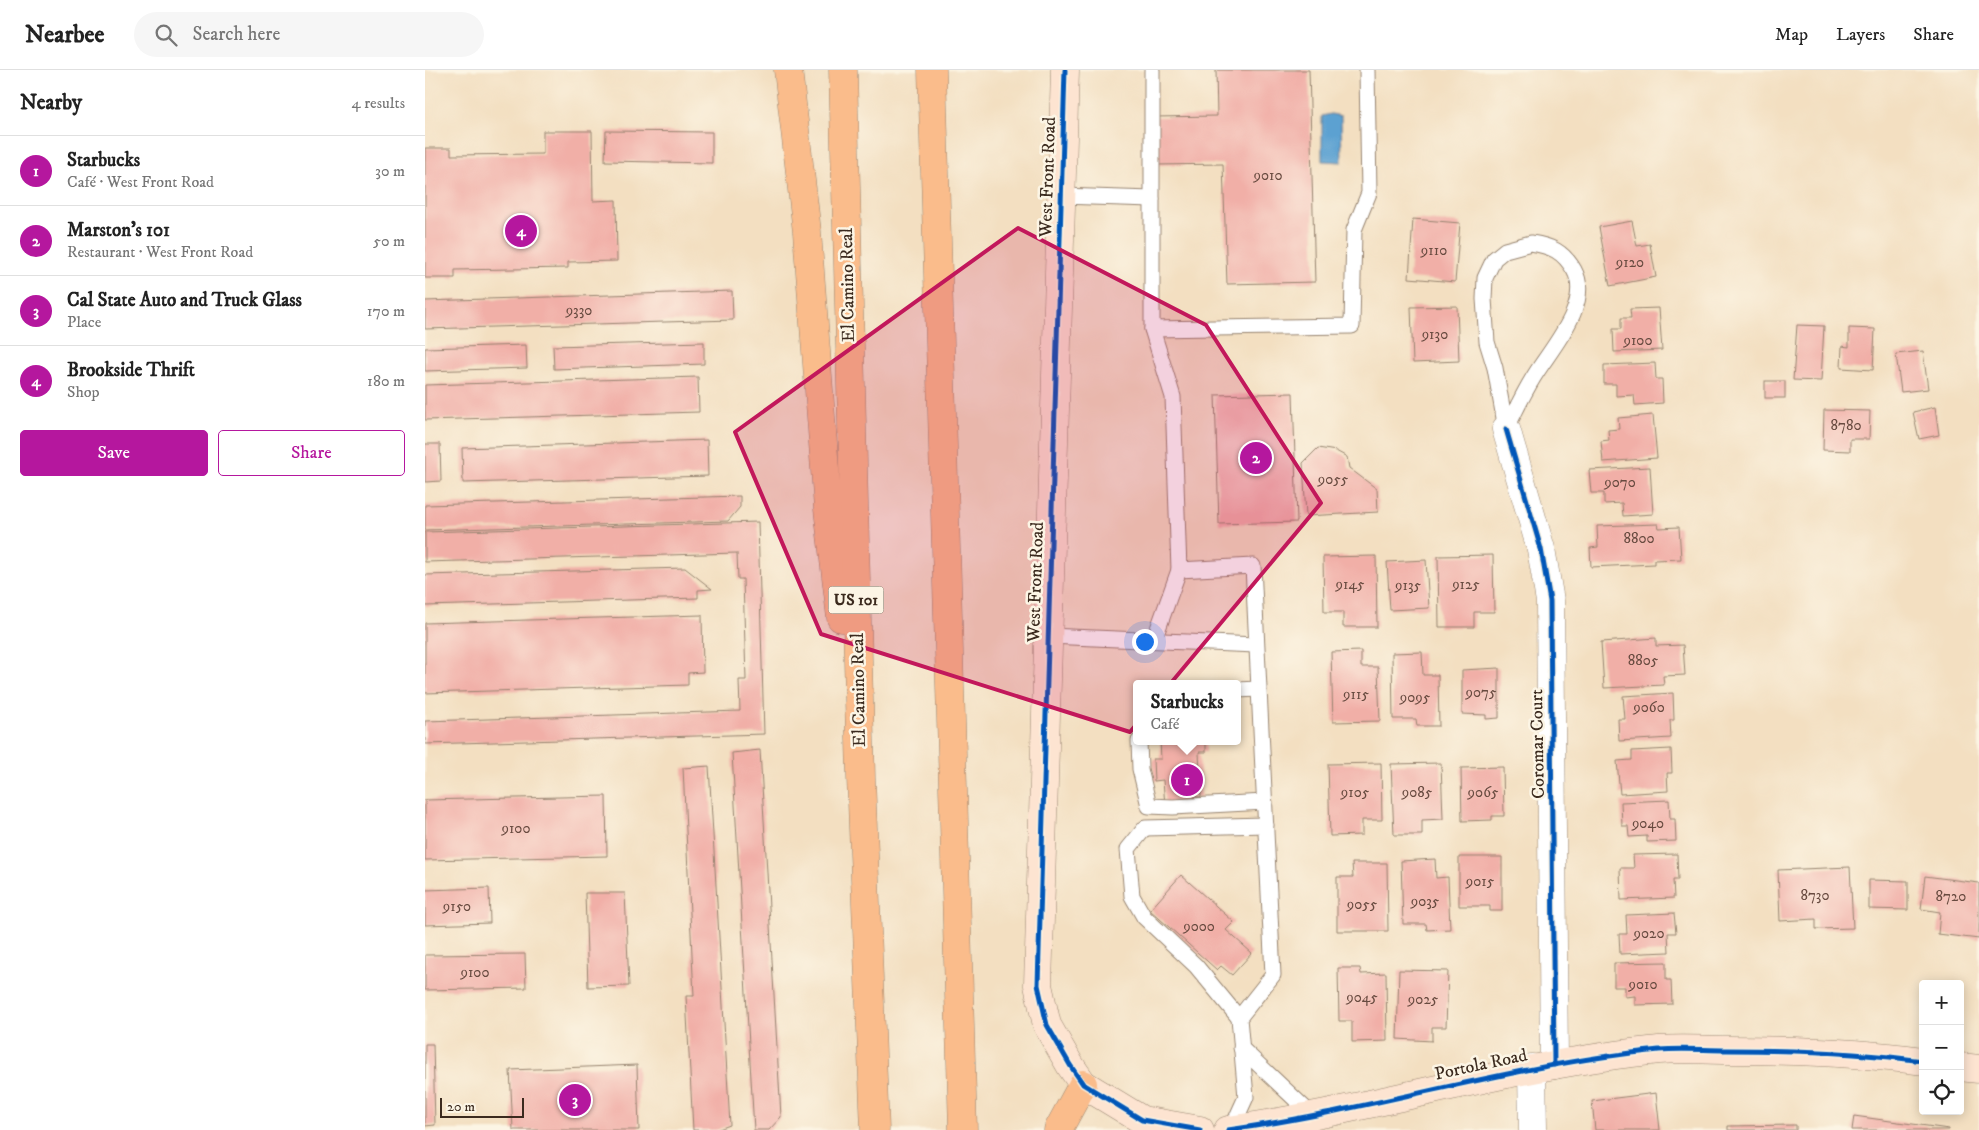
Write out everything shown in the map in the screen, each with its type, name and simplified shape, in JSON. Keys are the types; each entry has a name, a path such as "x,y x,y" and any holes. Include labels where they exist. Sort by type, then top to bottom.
{"highway":[{"path":"788,70 807,232 828,509 861,778"},
{"name":"El Camino Real","path":"843,70 861,778 875,1130"},
{"path":"932,70 963,1130"},
{"path":"1059,1130 1083,1084"}],"street":[{"name":"West Front Road","path":"1065,70 1038,985 1047,1025 1083,1084"},
{"name":"Coromar Court","path":"1506,429 1541,549 1550,601 1543,1067 1533,1130"},
{"name":"Portola Road","path":"1229,1130 1276,1127 1312,1115 1543,1067 1660,1050 1769,1050 1876,1055 1919,1060"},
{"path":"1964,1067 1979,1069"},
{"path":"1083,1084 1142,1120 1200,1130"}],"lane":[{"path":"1152,70 1152,330 1173,397 1179,570 1154,640"},
{"path":"1152,330 1352,326 1354,230 1369,193 1367,70"},
{"path":"1061,196 1152,199"},
{"path":"1531,242 1550,246 1568,259 1579,278 1579,297 1570,319 1532,379 1506,429 1495,368 1487,342 1484,299 1485,278 1494,259 1505,250 1531,242"},
{"path":"1179,570 1253,566 1273,975 1239,1018"},
{"path":"1048,636 1256,645"},
{"path":"1241,690 1258,689"},
{"path":"1139,745 1140,769 1149,806 1173,807 1265,802"},
{"path":"1229,1130 1245,1097 1239,1018 1196,966 1144,917 1132,896 1128,849 1145,828 1266,825"},
{"path":"1241,1048 1312,1115"}],"highlighted area":[{"path":"1018,228 1206,325 1321,503 1130,732 821,634 735,432"}],"water":[{"path":"1331,114 1341,116 1342,162 1322,161 1322,116"}],"building":[{"path":"1216,70 1309,70 1315,282 1227,284 1223,164 1156,165 1155,117 1217,116"},
{"path":"543,131 592,131 593,201 616,200 617,261 568,262 568,268 455,270 455,278 425,278 425,148 451,148 451,155 543,154"},
{"path":"606,131 712,132 712,163 605,161"},
{"path":"1413,219 1460,223 1455,282 1409,278"},
{"path":"1632,221 1637,246 1650,244 1656,277 1610,286 1599,227"},
{"path":"732,291 733,320 425,329 425,301"},
{"path":"1457,306 1459,361 1413,363 1411,307"},
{"path":"1659,308 1662,350 1614,352 1613,329 1621,329 1621,318 1631,318 1630,309"},
{"path":"1797,325 1824,326 1821,381 1793,380"},
{"path":"1849,328 1875,329 1873,370 1841,368 1842,346 1849,347"},
{"path":"704,342 704,364 554,369 553,346"},
{"path":"526,345 527,368 425,371 425,348"},
{"path":"1923,351 1928,389 1901,392 1896,354"},
{"path":"1655,363 1656,379 1662,379 1663,403 1635,405 1634,395 1616,396 1616,384 1604,384 1604,365"},
{"path":"698,377 699,412 425,420 425,385"},
{"path":"1765,381 1785,381 1785,398 1765,398"},
{"path":"1293,393 1297,522 1219,524 1215,395"},
{"path":"1935,407 1939,435 1919,439 1913,412"},
{"path":"1824,410 1870,411 1869,439 1850,439 1850,451 1823,450"},
{"path":"1653,415 1657,458 1603,462 1601,441 1609,440 1608,430 1619,429 1618,418"},
{"path":"707,440 708,476 463,483 462,448"},
{"path":"425,444 440,444 441,481 425,482"},
{"path":"1318,448 1336,451 1347,457 1349,468 1377,489 1378,512 1306,516 1303,463"},
{"path":"1650,467 1653,514 1623,516 1622,503 1604,504 1604,493 1591,493 1589,470"},
{"path":"740,496 740,507 728,521 425,530 425,505"},
{"path":"758,522 764,734 425,744 425,721 740,711 739,680 746,680 743,579 738,579 737,553 425,562 425,532"},
{"path":"1658,524 1659,528 1679,527 1681,559 1654,560 1654,564 1591,567 1590,548 1598,547 1597,526"},
{"path":"1493,555 1494,612 1474,612 1474,627 1439,627 1438,556"},
{"path":"1376,556 1377,627 1343,627 1343,612 1324,612 1323,557"},
{"path":"1426,560 1429,608 1390,610 1387,562"},
{"path":"685,568 712,589 698,590 698,598 425,606 425,575"},
{"path":"702,615 703,672 688,673 688,685 425,693 425,623"},
{"path":"1656,638 1656,646 1683,645 1685,675 1663,676 1664,685 1604,688 1601,642"},
{"path":"1361,651 1361,667 1378,667 1380,721 1333,722 1331,652"},
{"path":"1422,652 1423,675 1438,675 1439,726 1417,726 1416,719 1393,719 1392,653"},
{"path":"1499,668 1499,718 1486,719 1486,715 1462,714 1462,670"},
{"path":"1673,693 1674,720 1670,720 1671,738 1619,741 1618,719 1625,719 1623,696"},
{"path":"1160,745 1206,745 1206,752 1199,752 1201,797 1194,797 1194,805 1165,806 1163,780 1154,781 1153,759 1161,759"},
{"path":"1671,749 1672,773 1667,773 1668,791 1620,794 1617,761 1632,760 1632,751"},
{"path":"760,750 781,1117 769,1130 754,1130 732,753"},
{"path":"1381,763 1382,820 1362,820 1362,835 1330,836 1328,764"},
{"path":"1441,763 1443,819 1422,820 1422,835 1394,835 1391,764"},
{"path":"709,766 730,1125 716,1130 693,1130 686,996 694,996 683,768"},
{"path":"1503,767 1504,816 1492,816 1492,820 1462,821 1461,768"},
{"path":"606,796 607,856 425,860 425,800"},
{"path":"1669,800 1670,819 1675,819 1676,841 1647,842 1647,836 1629,837 1628,826 1622,826 1621,802"},
{"path":"1677,854 1678,880 1673,880 1674,898 1621,900 1620,868 1634,868 1633,855"},
{"path":"1459,857 1502,857 1502,911 1490,911 1490,906 1459,906"},
{"path":"1435,859 1436,878 1448,877 1450,929 1427,930 1426,924 1403,924 1401,861"},
{"path":"1352,863 1387,863 1388,931 1337,931 1337,877 1353,877"},
{"path":"1850,867 1853,928 1816,929 1816,919 1780,921 1778,870"},
{"path":"1181,875 1234,922 1226,930 1252,953 1232,975 1221,966 1217,970 1150,910"},
{"path":"1925,876 1979,883 1979,939 1938,934 1940,912 1921,909"},
{"path":"1869,880 1908,881 1908,910 1869,909"},
{"path":"489,888 490,923 425,925 425,890"},
{"path":"585,893 625,893 629,986 588,987"},
{"path":"1674,913 1676,933 1668,933 1669,952 1620,954 1619,934 1627,934 1626,915"},
{"path":"525,954 526,988 425,990 425,955"},
{"path":"1666,962 1666,980 1671,980 1672,1004 1635,1005 1635,996 1625,997 1625,987 1614,987 1614,963"},
{"path":"1338,968 1360,968 1361,974 1386,973 1387,1041 1352,1042 1352,1021 1339,1021"},
{"path":"1399,970 1448,971 1446,1027 1432,1027 1432,1041 1397,1039"},
{"path":"425,1044 433,1044 435,1125 425,1126"},
{"path":"637,1065 639,1130 513,1130 510,1070"},
{"path":"1656,1093 1660,1130 1595,1130 1592,1101"},
{"path":"1854,1116 1949,1129 1949,1130 1852,1130"},
{"path":"1796,1125 1796,1130 1728,1130 1728,1126"}],"cycle path":[{"path":"1065,70 1038,985 1047,1025 1083,1084 1142,1120 1200,1130"},
{"path":"1506,429 1541,549 1550,601 1554,1065"},
{"path":"1228,1130 1336,1111 1550,1066 1659,1050 1776,1050 1874,1055 1919,1061"}],"place":[{"name":"Brookside Thrift","path":"521,231"},
{"name":"Marston's 101","path":"1256,458"},
{"name":"Starbucks","path":"1187,780"},
{"name":"Cal State Auto and Truck Glass","path":"575,1100"}]}
